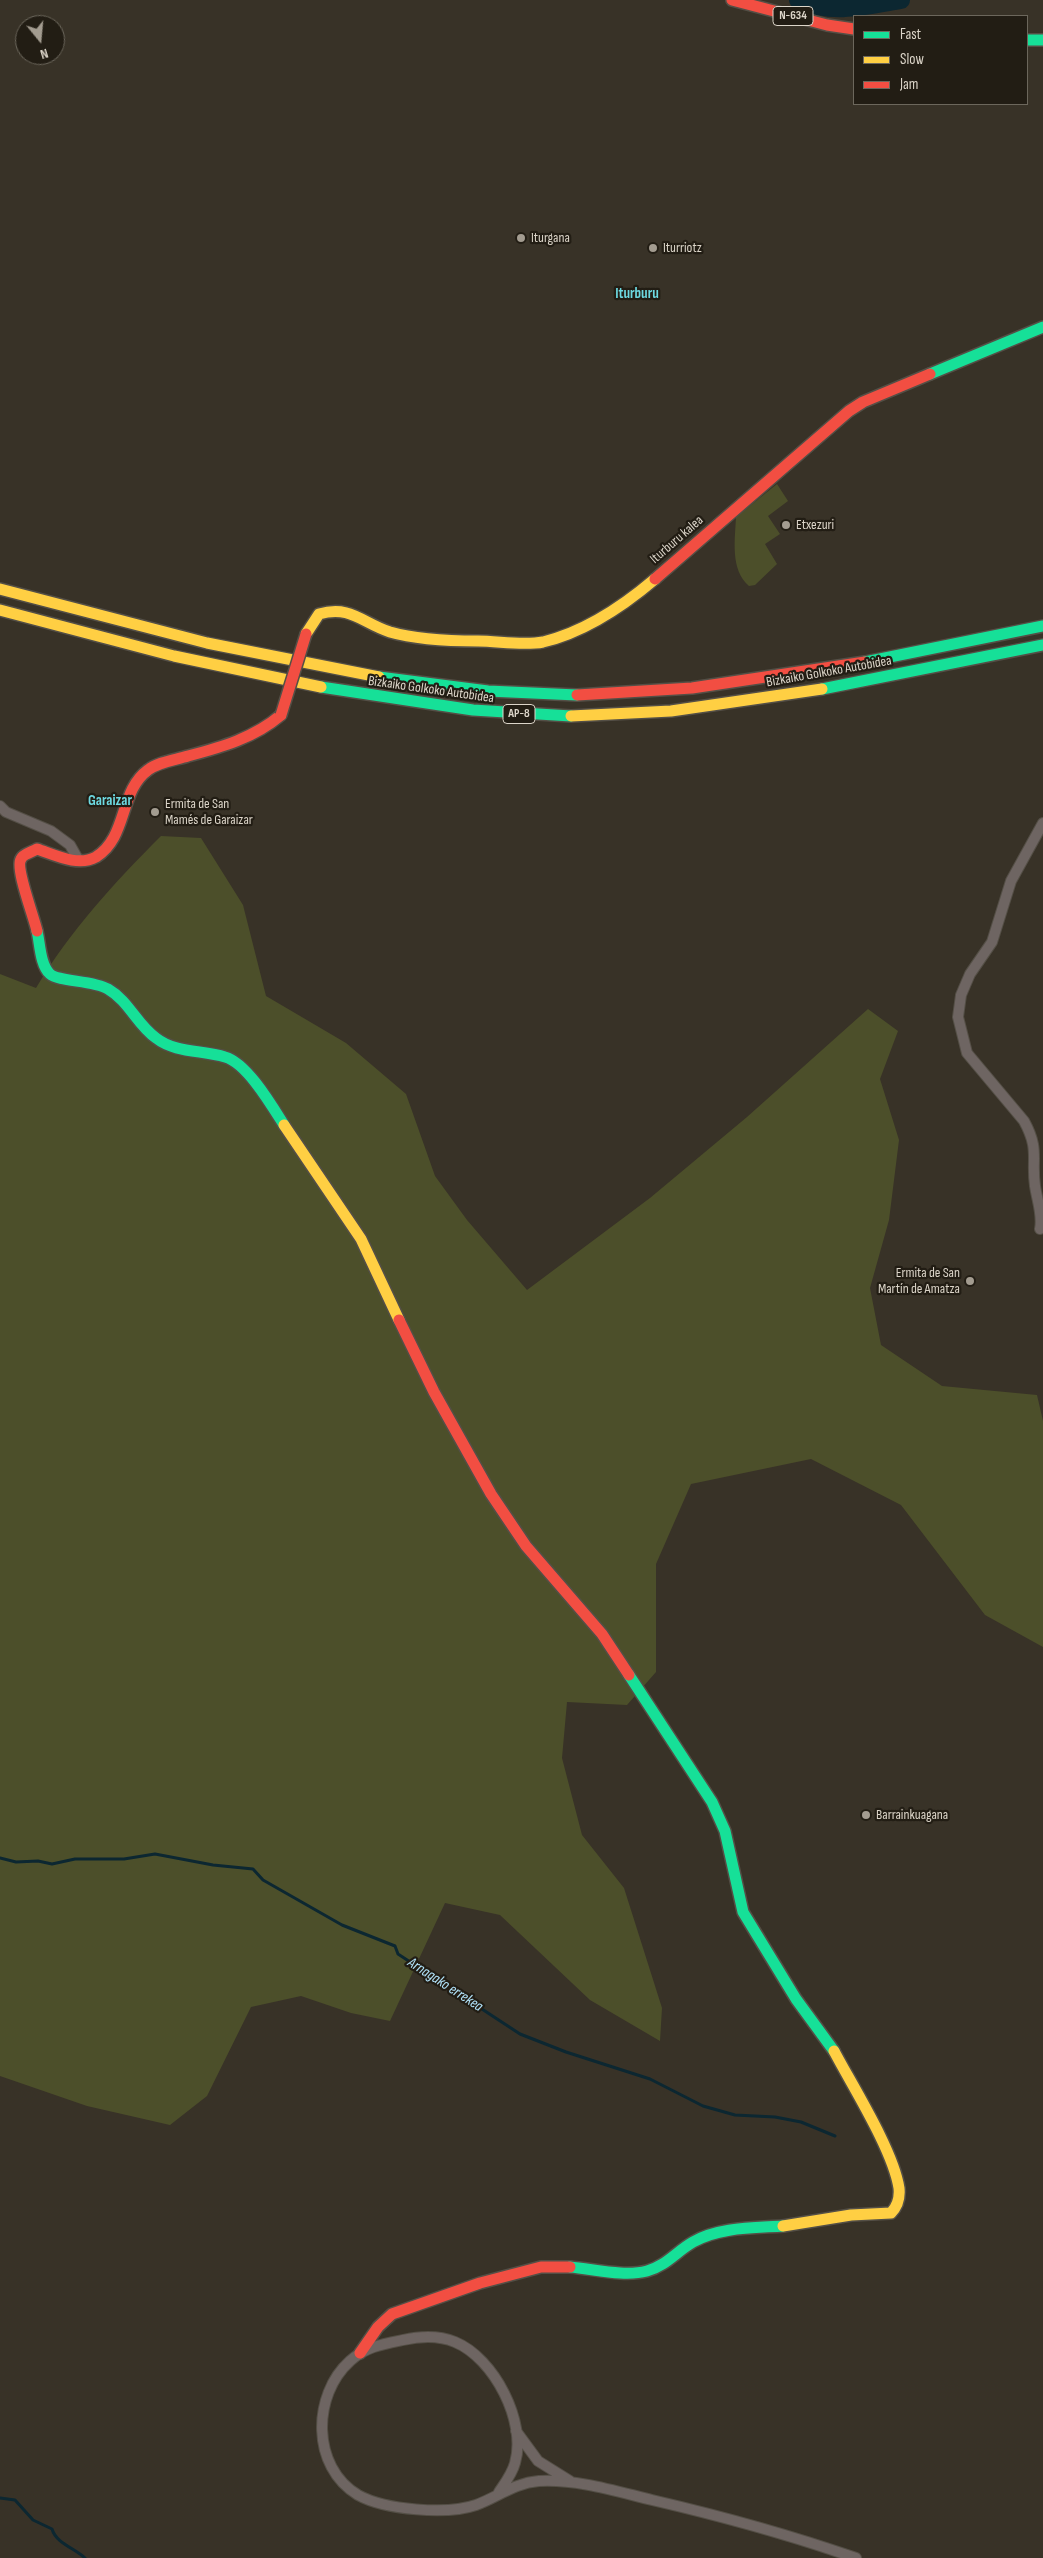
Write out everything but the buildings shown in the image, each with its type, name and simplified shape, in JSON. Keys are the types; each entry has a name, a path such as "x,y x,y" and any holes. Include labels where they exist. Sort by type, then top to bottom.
{"main road":[{"name":"N-634","path":"732,0 827,25 853,29"},
{"path":"1028,40 1043,40"},
{"name":"Iturburu kalea","path":"79,861 94,857 113,840 133,786 148,769 230,744 265,729 281,715 306,634 319,614 334,610 343,611 391,632 426,639 541,642 577,632 601,619 652,582 848,411 863,402 1043,327"},
{"name":"Bizkaiko Golkoko Autobidea","path":"0,589 124,623 328,669 449,688 560,695 699,688 840,667 1043,626"},
{"name":"Bizkaiko Golkoko Autobidea","path":"0,610 122,644 254,674 347,693 501,714 592,716 705,708 851,684 1043,645"},
{"path":"79,861 37,849 28,852 19,862 20,875 32,908 45,968 51,975 60,978 86,980 108,989 120,998 146,1030 172,1047 227,1057 249,1075 274,1106 303,1155 360,1239 434,1392 473,1465 526,1546 602,1634 712,1802 725,1831 743,1912 796,1999 830,2043 881,2141 899,2188 899,2200 896,2208 891,2213 883,2215 851,2215 801,2224 732,2230 692,2242 666,2263 647,2271 622,2272 556,2265 541,2267 480,2283 426,2301 387,2318 360,2353"}],"street":[{"path":"0,806 6,812 52,831 70,845 79,861"},
{"path":"1040,1228 1043,1221 1035,1184 1036,1156 1030,1133 1024,1122 967,1053 958,1017 961,995 970,974 992,942 1011,881 1043,823"},
{"path":"387,2318 385,2330 389,2342"},
{"path":"499,2492 510,2477 516,2462 517,2447 514,2428 509,2408 492,2372 463,2346 433,2336 389,2342 373,2346 360,2353 335,2378 322,2414 325,2448 334,2470 344,2483 370,2501 420,2509 474,2506 518,2484 537,2481 571,2482 716,2516 856,2558"},
{"path":"514,2428 538,2461 571,2482"}],"green space":[{"path":"777,484 788,501 768,516 780,534 765,544 777,564 755,585 749,586 739,572 736,563 736,517"},
{"path":"161,836 201,838 243,905 266,996 346,1043 406,1094 435,1176 467,1220 527,1290 650,1198 747,1117 868,1009 898,1031 880,1079 899,1140 889,1220 870,1288 881,1345 942,1386 1037,1395 1043,1421 1043,1647 985,1615 901,1505 811,1459 691,1484 656,1564 656,1672 627,1705 567,1702 562,1758 582,1835 624,1888 662,2008 660,2041 590,2000 500,1915 445,1903 390,2021 351,2013 301,1996 251,2007 207,2096 170,2125 87,2106 0,2076 0,974 36,988 78,927 126,872"}],"waterway":[{"path":"798,0 811,5 837,8 862,7 901,0"},
{"name":"Arnagako errekea","path":"0,1858 16,1862 38,1861 52,1864 75,1859 124,1859 155,1854 213,1865 253,1869 263,1880 342,1925 395,1946 398,1954 520,2034 566,2052 650,2079 703,2106 735,2115 775,2117 801,2122 835,2136"},
{"path":"0,2498 15,2500 33,2520 52,2529 61,2542 85,2558"}],"traffic: fast":[{"path":"1028,40 1043,40"},
{"path":"930,374 1043,327"},
{"path":"865,662 1043,626"},
{"path":"822,689 1043,645"},
{"path":"379,677 488,691 577,695"},
{"path":"321,687 473,710 571,716"},
{"path":"37,931 42,960 50,974 54,977 94,984 108,989 122,1000 149,1033 163,1043 180,1049 225,1057 233,1061 242,1067 258,1086 284,1125"},
{"path":"629,1675 712,1802 725,1831 743,1912 796,1999 834,2051"},
{"path":"570,2267 619,2273 638,2273 660,2266 693,2242 714,2233 737,2229 783,2226"}],"traffic: slow":[{"path":"306,634 319,614 340,612 356,616 390,632 422,638 519,643 543,642 559,638 588,625 616,609 655,579"},
{"path":"0,589 207,643 379,677"},
{"path":"0,610 174,656 321,687"},
{"path":"571,716 671,711 822,689"},
{"path":"284,1125 361,1239 399,1320"},
{"path":"783,2226 851,2215 891,2213 898,2202 899,2188 881,2137 834,2051"}],"traffic: jam":[{"path":"732,0 827,25 853,29"},
{"path":"655,579 849,411 863,402 930,374"},
{"path":"281,715 306,634"},
{"path":"577,695 692,688 865,662"},
{"path":"37,931 21,872 20,864 24,856 37,849 74,860 82,861 96,857 114,838 132,790 148,770 162,763 237,741 260,730 281,715"},
{"path":"399,1320 434,1392 491,1494 526,1546 602,1634 629,1675"},
{"path":"360,2353 378,2327 392,2314 480,2283 541,2267 570,2267"}],"place":[{"name":"Iturgana","path":"521,238"},
{"name":"Iturriotz","path":"653,248"},
{"name":"Etxezuri","path":"786,525"},
{"name":"Ermita de San Mamés de Garaizar","path":"155,812"},
{"name":"Ermita de San Martín de Amatza","path":"970,1281"},
{"name":"Barrainkuagana","path":"866,1815"}],"district":[{"name":"Iturburu","path":"637,294"},
{"name":"Garaizar","path":"110,801"}]}
